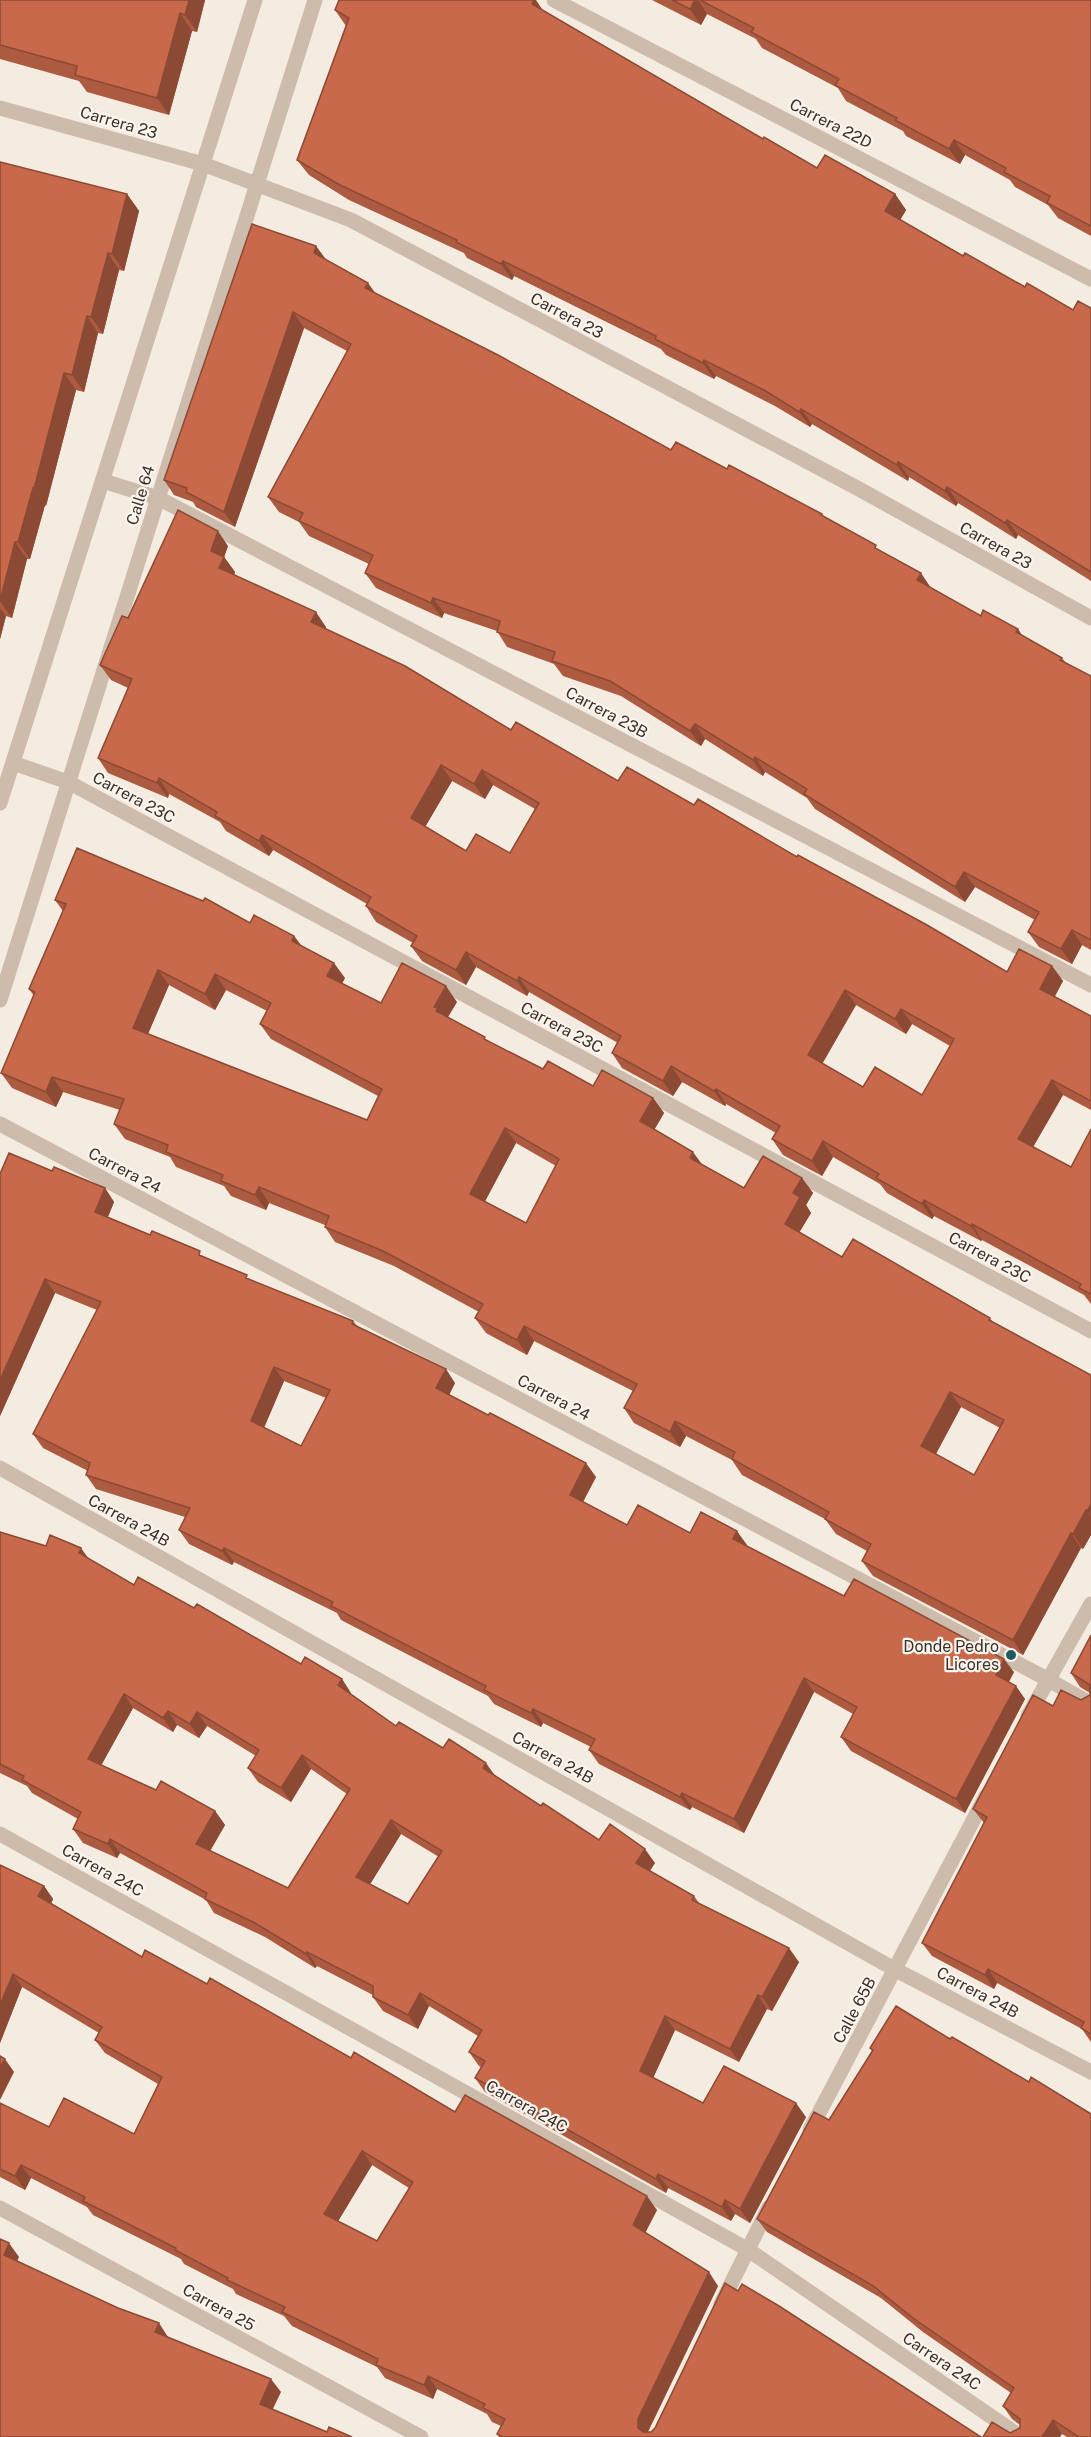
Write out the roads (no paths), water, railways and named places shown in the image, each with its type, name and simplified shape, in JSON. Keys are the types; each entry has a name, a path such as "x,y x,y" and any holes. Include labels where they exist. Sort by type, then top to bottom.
{"street":[{"path":"0,803 255,0"},
{"name":"Calle 64","path":"0,1000 315,0"},
{"name":"Carrera 22D","path":"554,0 1091,279"},
{"name":"Carrera 23","path":"0,108 203,164 351,220 859,489 1091,618"},
{"name":"Carrera 23B","path":"103,481 158,498 1091,985"},
{"name":"Carrera 23C","path":"13,763 68,782 1091,1332"},
{"name":"Carrera 24","path":"0,1124 1091,1704"},
{"name":"Carrera 24B","path":"0,1468 896,1970 1091,2072"},
{"path":"1020,1731 1047,1679 1091,1604"},
{"name":"Calle 65B","path":"802,2145 993,1783"},
{"name":"Carrera 24C","path":"0,1834 747,2249 1021,2437"},
{"path":"712,2322 775,2197"},
{"name":"Carrera 25","path":"0,2208 421,2437"}],"place":[{"name":"Donde Pedro Licores","path":"1011,1655"}]}
